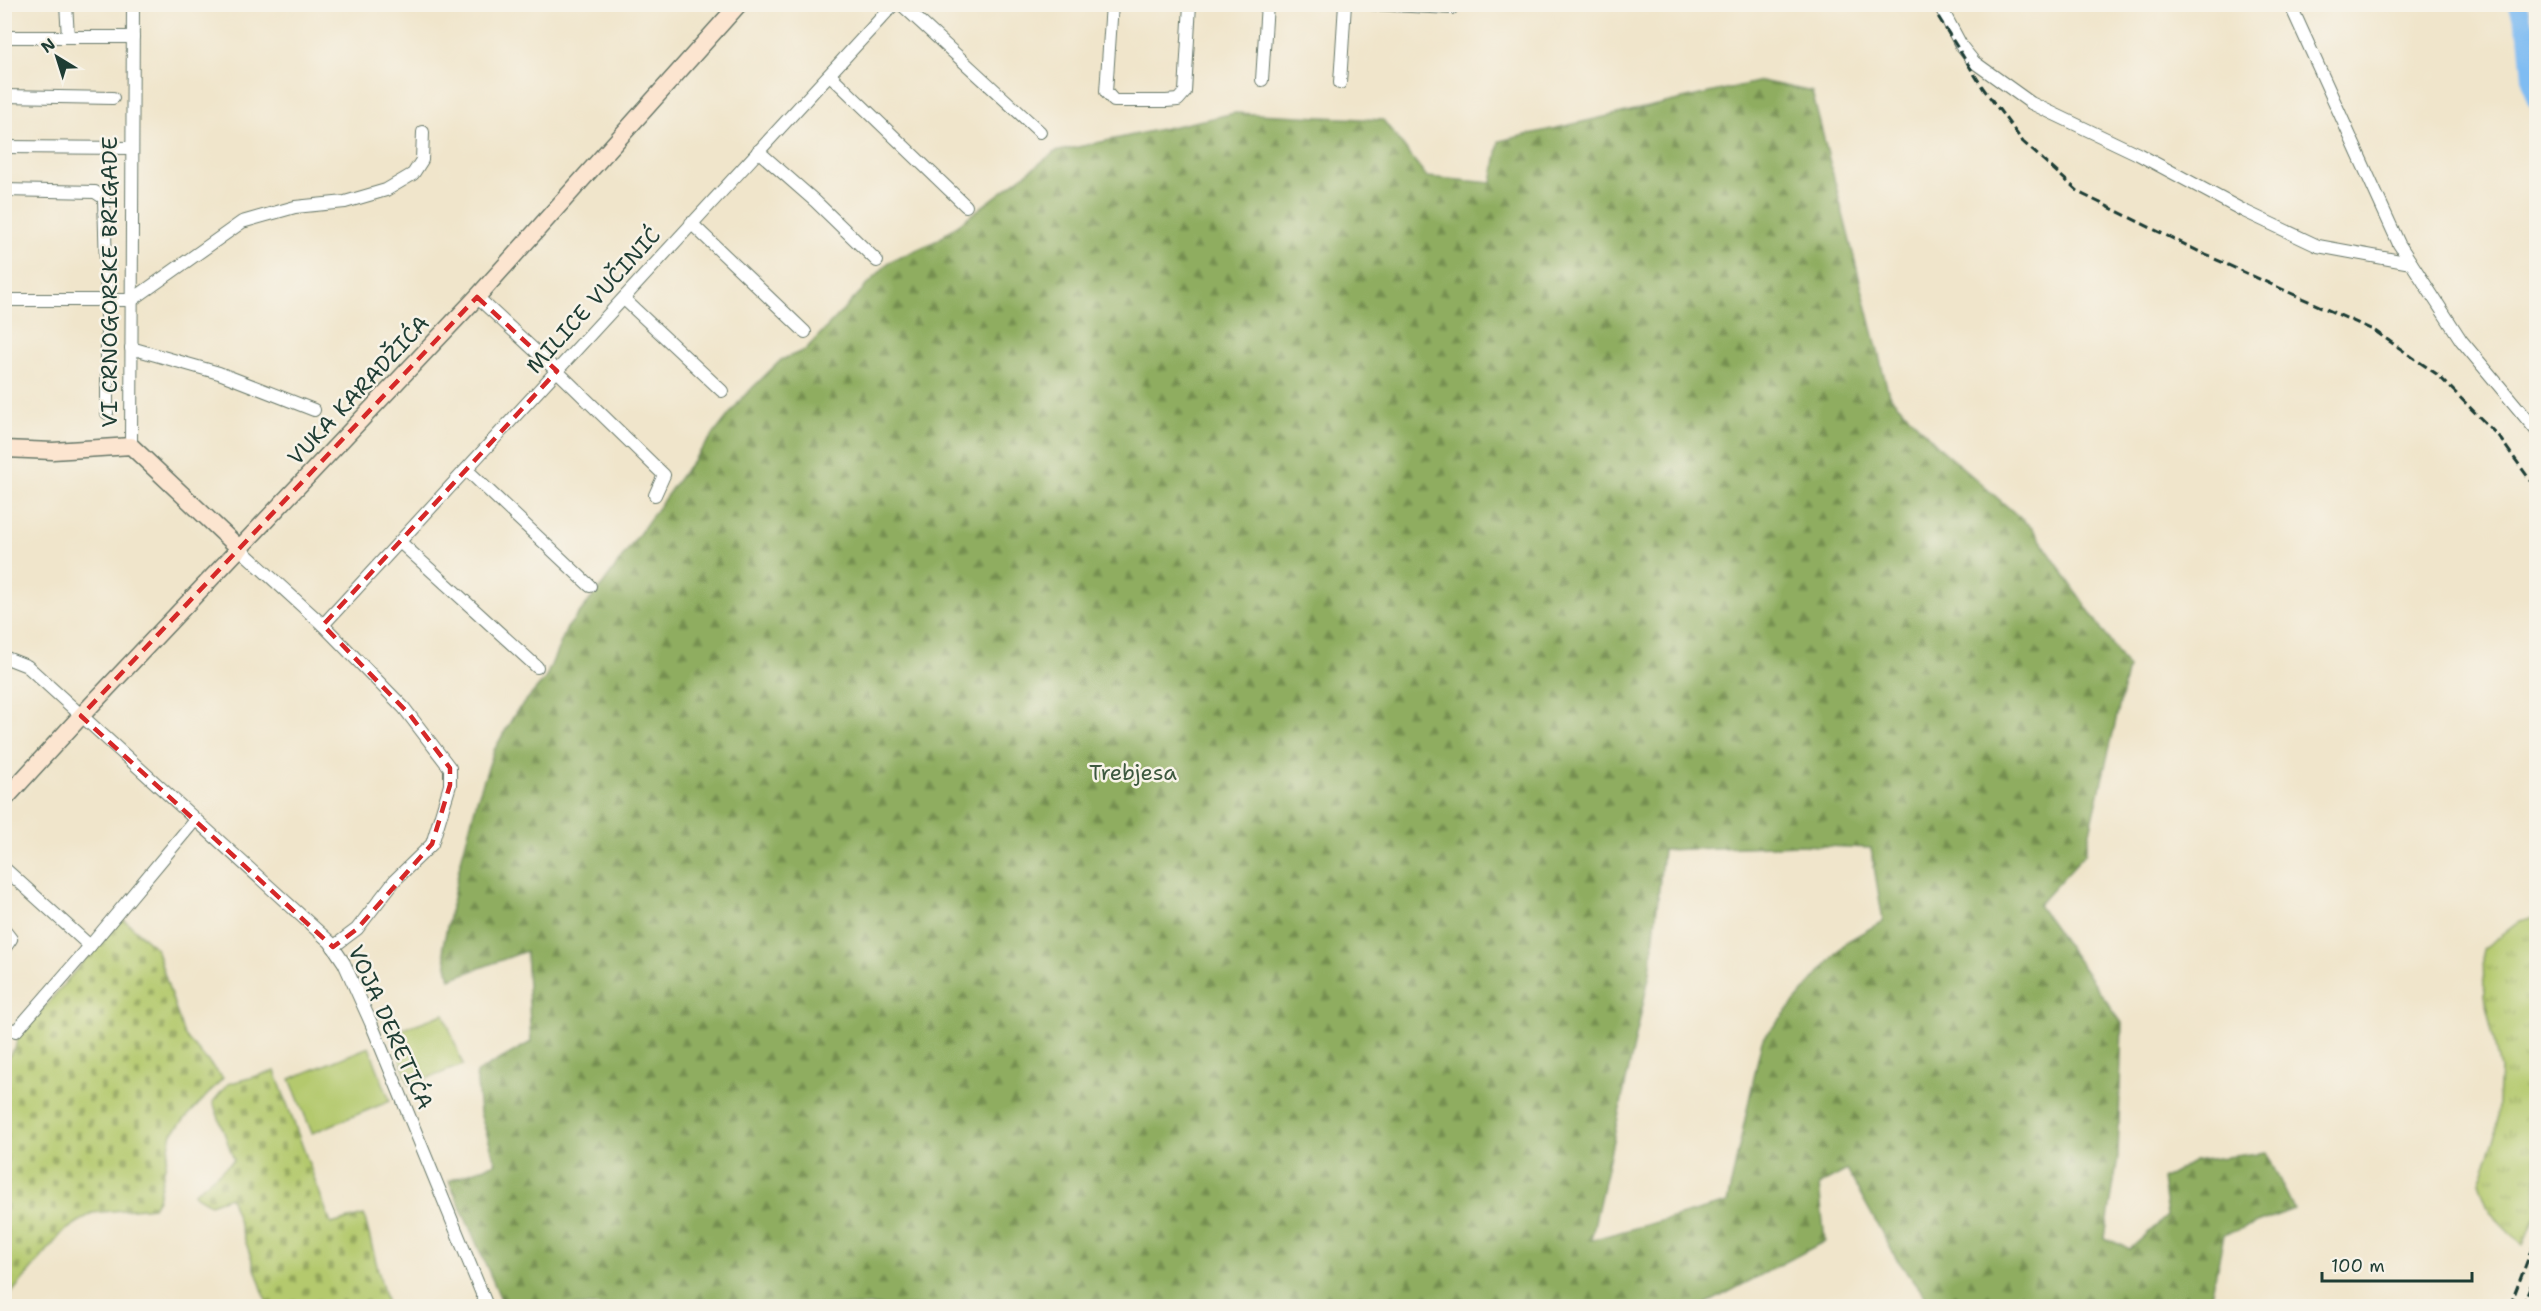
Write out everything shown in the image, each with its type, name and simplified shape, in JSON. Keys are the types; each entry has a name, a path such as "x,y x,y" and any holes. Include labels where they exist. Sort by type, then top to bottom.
{"street":[{"path":"66,4 68,37"},
{"name":"VI CRNOGORSKE BRIGADE","path":"133,4 131,446 240,549"},
{"name":"VUKA KARADŽIĆA","path":"5,799 477,297 739,4"},
{"name":"MILICE VUČINIĆ","path":"323,625 894,4"},
{"path":"901,4 1040,132"},
{"path":"1112,4 1106,92 1114,101 1178,100 1185,92 1190,4"},
{"path":"1262,80 1267,4"},
{"path":"1340,82 1345,4"},
{"path":"1370,4 1452,8"},
{"path":"1940,4 1962,47 1974,62 2031,103 2138,154 2244,211 2318,246 2411,263"},
{"path":"2290,4 2399,244 2461,340 2536,430"},
{"path":"4,37 133,37"},
{"path":"830,75 966,206"},
{"path":"4,96 114,98"},
{"path":"4,300 132,300 242,222 295,207 345,202 386,190 413,174 422,160 423,132"},
{"path":"4,147 132,148"},
{"path":"758,151 815,201 877,261"},
{"path":"4,190 95,192 105,201 108,413"},
{"path":"691,223 805,332"},
{"path":"477,297 558,371 664,475 656,495"},
{"path":"624,298 722,391"},
{"path":"131,348 219,374 314,410"},
{"path":"4,449 53,451 131,446"},
{"path":"467,470 590,586"},
{"path":"400,542 537,667"},
{"path":"240,549 323,625 404,708 450,768 451,777 432,844 395,880 357,929 333,947"},
{"name":"VOJA DERETIĆA","path":"4,657 27,666 333,947 344,963 371,1023 487,1306"},
{"path":"10,1029 90,946 195,820"},
{"path":"4,868 90,946"},
{"path":"4,930 11,939 4,949"}],"highlighted area":[{"path":"477,297 557,371 323,625 410,715 450,768 450,785 432,844 357,929 333,947 81,716"}],"green space":[{"name":"Trebjesa","path":"1761,81 1812,92 1889,395 1940,448 2033,529 2128,668 2085,854 2038,905 2122,1023 2118,1157 2105,1238 2130,1249 2167,1216 2162,1179 2194,1161 2266,1152 2294,1209 2224,1235 2209,1306 1933,1306 1896,1258 1847,1170 1819,1185 1825,1241 1702,1306 504,1306 449,1181 496,1163 480,1113 476,1073 531,1042 526,951 450,979 443,946 460,864 477,800 494,750 516,712 545,679 567,628 604,583 680,477 742,398 781,360 805,350 889,262 936,241 1055,152 1235,113 1383,120 1427,177 1492,183 1499,141","holes":["1799,845 1871,848 1883,921 1846,942 1762,1040 1727,1203 1591,1240 1650,973 1663,850"]},
{"path":"121,917 156,948 184,1035 223,1078 172,1133 158,1199 153,1207 92,1213 63,1232 9,1296 5,1296 5,1061 15,1048 18,1038"},
{"path":"2536,917 2536,1214 2523,1246 2489,1211 2479,1182 2496,1134 2500,1069 2484,996 2483,949 2520,921"},
{"path":"444,1014 463,1065 409,1085 391,1033"},
{"path":"369,1047 390,1101 312,1133 290,1079"},
{"path":"275,1071 331,1224 364,1215 387,1305 266,1306 267,1303 230,1197 210,1204 193,1194 234,1160 213,1102 228,1084"}],"waterway":[{"path":"2517,4 2527,34 2532,89 2536,100"}],"railway":[{"path":"1934,4 1939,18 1983,88 2023,142 2080,193 2206,255 2375,331 2438,375 2499,437 2536,488"},
{"path":"2510,1306 2536,1238"},
{"path":"2522,1306 2536,1273"}]}
